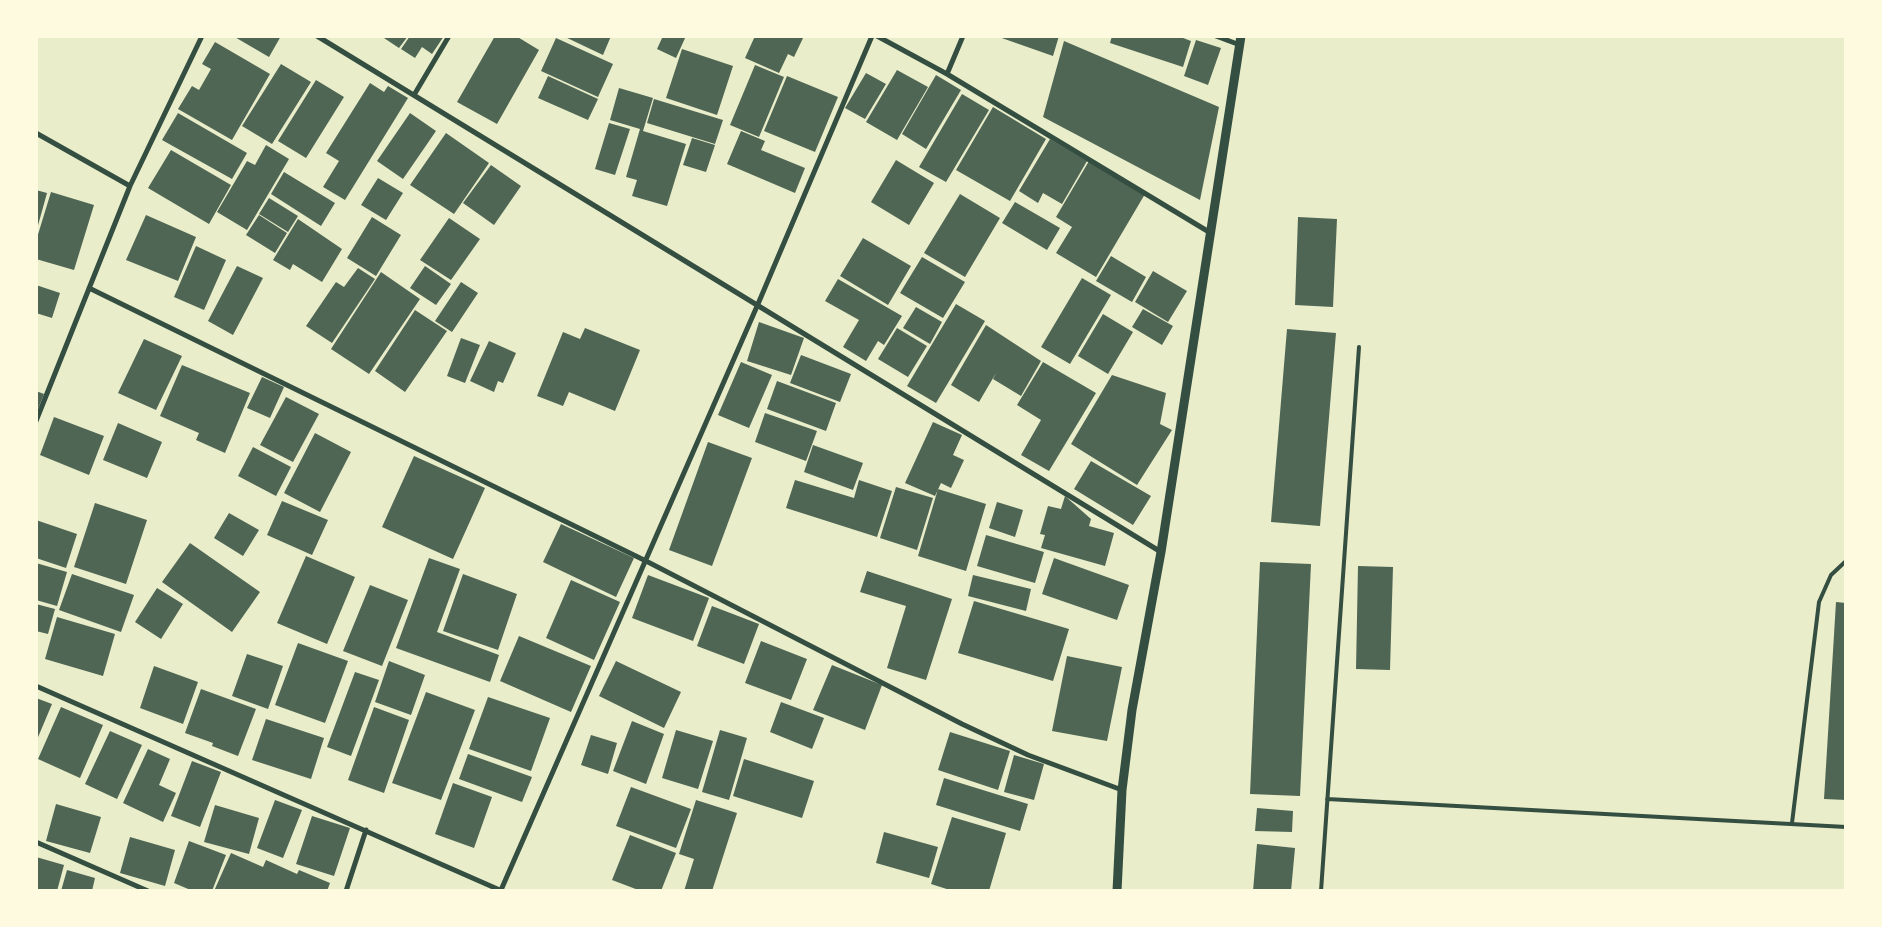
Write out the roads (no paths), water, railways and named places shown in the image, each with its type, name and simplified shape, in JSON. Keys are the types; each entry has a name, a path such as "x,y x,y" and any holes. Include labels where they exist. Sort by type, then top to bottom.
{"street":[{"path":"36,421 130,186 202,36"},
{"path":"317,36 1161,552"},
{"path":"414,95 449,36"},
{"path":"36,686 501,891 758,304 872,36"},
{"path":"877,36 947,74 1209,232"},
{"path":"947,74 963,36"},
{"path":"1117,891 1122,790 1132,710 1161,552 1240,40 1216,36"},
{"path":"36,133 130,186"},
{"path":"89,288 646,561 962,724 1028,755 1122,790"},
{"path":"346,891 366,830"},
{"path":"36,842 148,891"}],"lane":[{"path":"1322,891 1359,347"},
{"path":"1792,823 1819,602 1831,575 1846,561"},
{"path":"1327,799 1846,827"}]}
